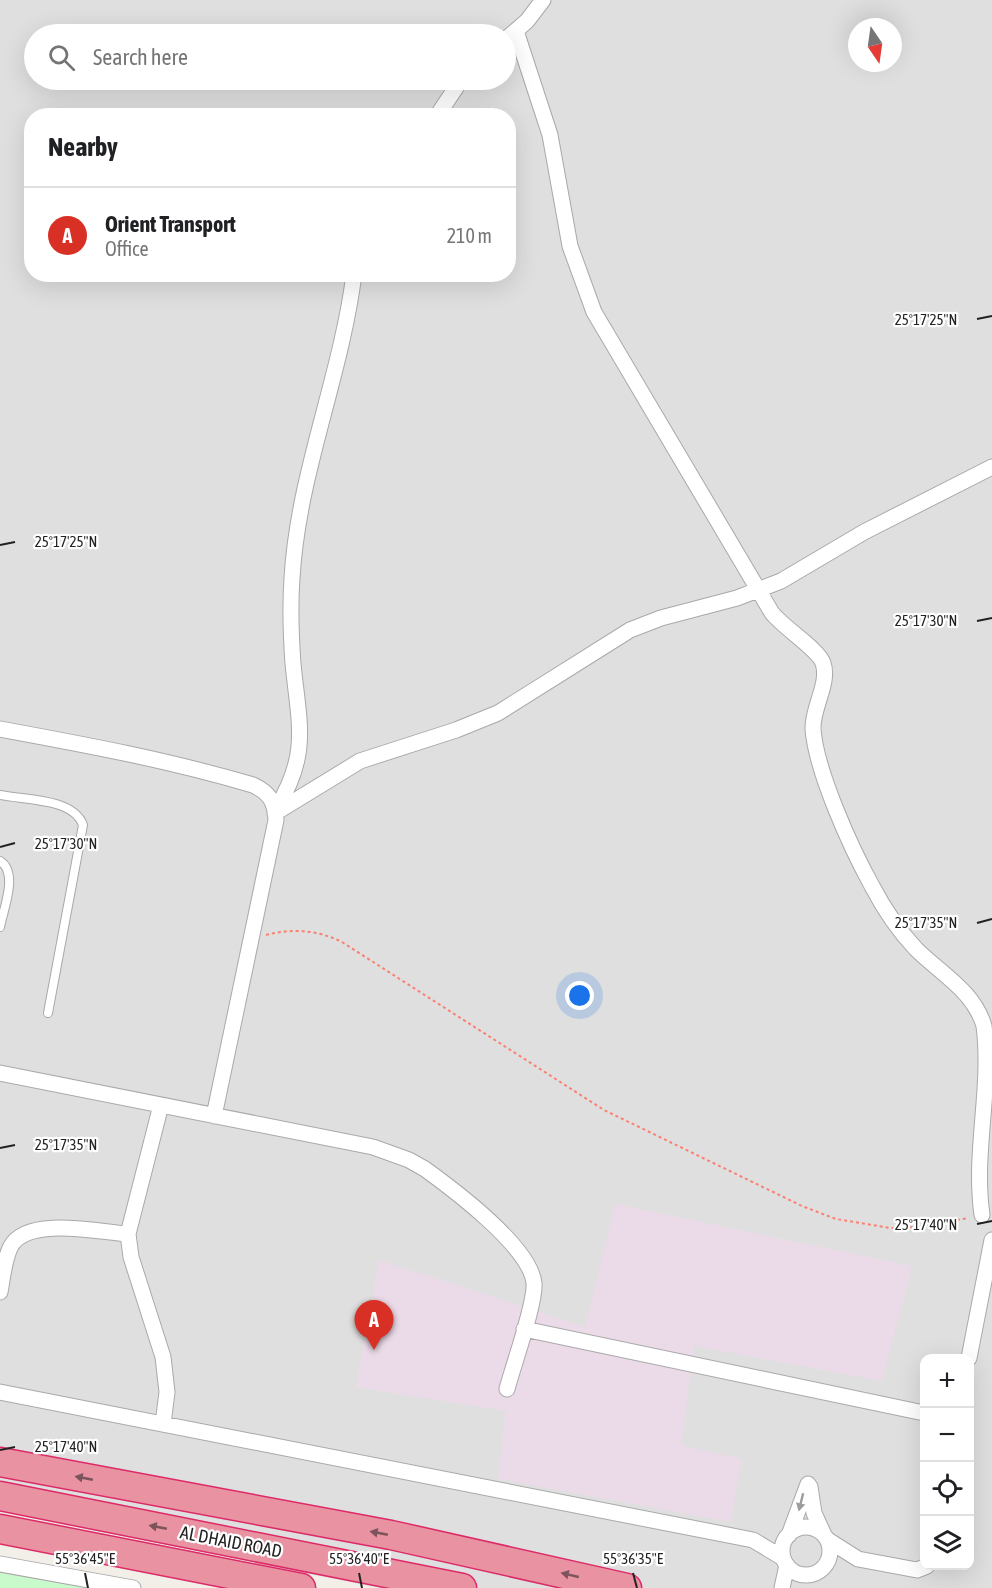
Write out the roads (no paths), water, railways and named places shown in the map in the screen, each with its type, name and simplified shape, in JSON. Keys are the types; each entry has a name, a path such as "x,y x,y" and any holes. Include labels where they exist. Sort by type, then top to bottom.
{"highway":[{"path":"0,1462 391,1535 627,1588"},
{"path":"129,1486 164,1502 339,1544 385,1560 433,1582"},
{"name":"AL DHAID ROAD","path":"0,1496 462,1588"},
{"name":"AL DHAID ROAD","path":"0,1529 301,1588"},
{"path":"0,1548 130,1566 211,1570"}],"street":[{"path":"516,30 543,0"},
{"path":"516,48 550,135 570,246 584,288 607,335 780,623 815,651 823,662 824,676 813,716 816,751 845,831 872,886 896,926 918,951 967,995 983,1023 988,1047 990,1096 980,1168 982,1215"},
{"path":"442,108 454,90"},
{"path":"214,1116 275,811 292,778 300,745 301,718 293,665 291,608 298,519 342,345 353,282"},
{"path":"275,811 360,761 456,730 498,712 630,630 661,618 759,590 781,581 864,532 992,467"},
{"path":"0,729 120,750 187,765 264,790 275,811"},
{"path":"0,1074 373,1147 409,1160 425,1169 508,1239 523,1256 534,1284 507,1389"},
{"path":"161,1105 128,1234 131,1257 163,1358 167,1392 163,1424"},
{"path":"0,1292 11,1246 19,1237 31,1230 45,1228 128,1234"},
{"path":"970,1354 992,1240"},
{"path":"524,1329 920,1412"},
{"path":"0,1392 753,1540 788,1536 806,1528 819,1531 850,1556 867,1562 920,1569"},
{"path":"782,1588 785,1562 783,1547 808,1484 814,1513 827,1539 830,1553 818,1576"},
{"path":"753,1540 803,1575 818,1576 867,1562"},
{"path":"0,1564 133,1588"}],"lane":[{"path":"0,795 68,808 78,815 83,825 48,1013"},
{"path":"0,861 7,867 10,876 0,927"}],"place":[{"name":"Orient Transport","path":"374,1350"}]}
